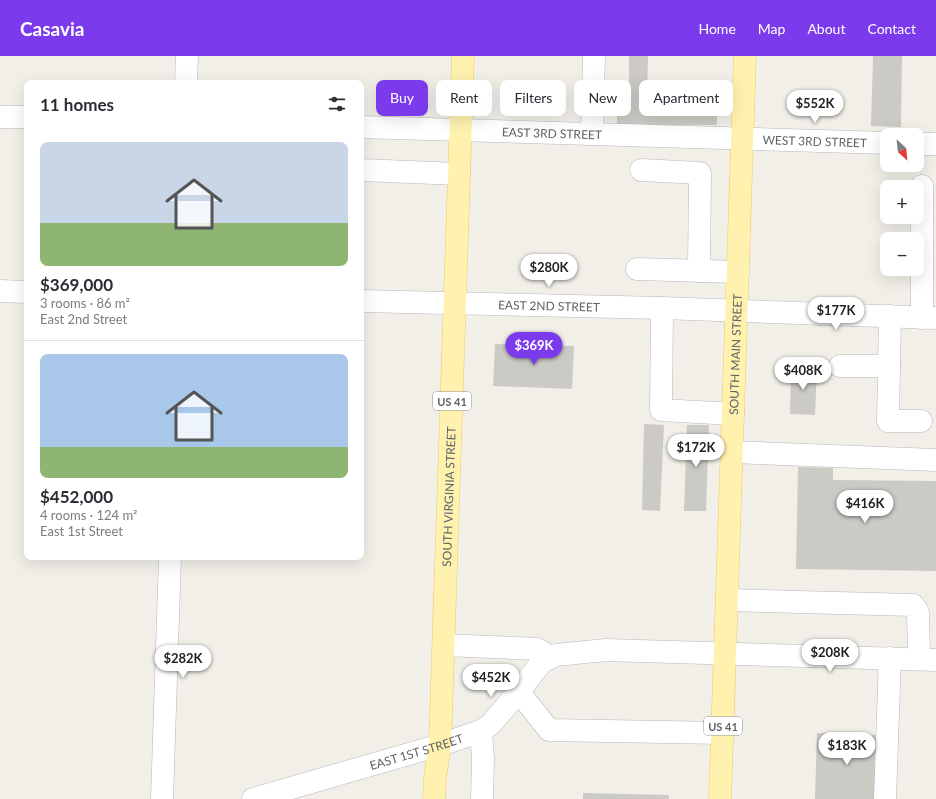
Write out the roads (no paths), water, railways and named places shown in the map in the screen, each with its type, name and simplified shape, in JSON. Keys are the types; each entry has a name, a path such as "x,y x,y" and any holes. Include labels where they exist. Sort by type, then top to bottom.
{"main road":[{"name":"SOUTH VIRGINIA STREET","path":"440,745 463,56"},
{"name":"SOUTH MAIN STREET","path":"725,653 745,56"},
{"name":"US 41","path":"720,799 725,653"},
{"name":"US 41","path":"434,799 434,777 440,745"}],"street":[{"path":"186,80 187,56"},
{"path":"592,134 594,56"},
{"path":"0,117 24,117"},
{"name":"EAST 3RD STREET","path":"364,127 742,138"},
{"name":"WEST 3RD STREET","path":"742,138 880,143"},
{"path":"924,144 936,144"},
{"path":"364,170 459,174"},
{"path":"641,170 700,173 699,271"},
{"path":"924,224 929,318"},
{"path":"637,269 738,272"},
{"path":"0,291 24,292"},
{"name":"EAST 2ND STREET","path":"364,301 662,308 929,318"},
{"path":"662,308 661,410 733,414"},
{"path":"890,316 888,421 921,421"},
{"path":"840,366 890,366"},
{"path":"732,452 936,460"},
{"path":"162,799 170,560"},
{"path":"727,600 913,605 918,612 928,659"},
{"path":"444,645 537,649 551,657"},
{"name":"EAST 1ST STREET","path":"255,799 440,745 481,731 491,724 542,662 556,655 606,650 928,659"},
{"path":"885,799 890,658"},
{"path":"518,691 549,730 723,733"},
{"path":"481,731 483,758 482,799"}]}
